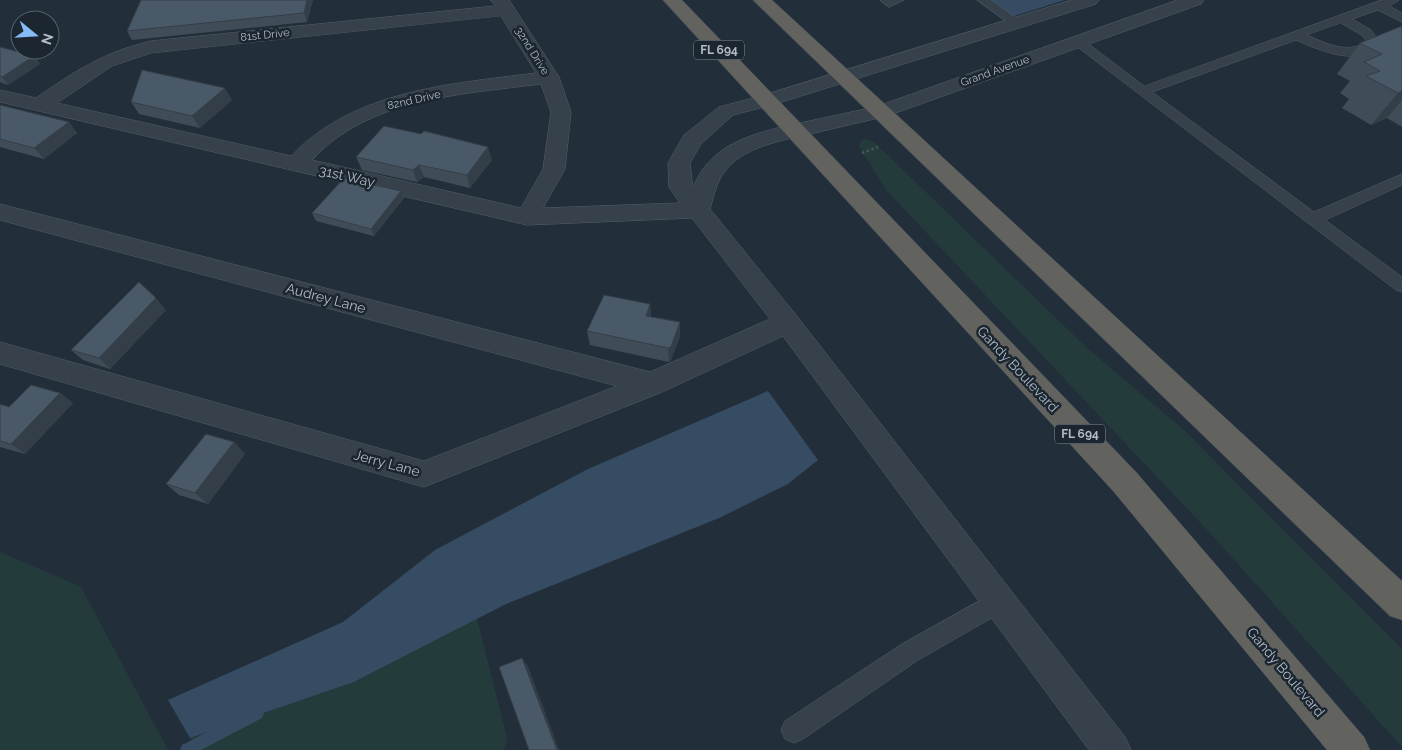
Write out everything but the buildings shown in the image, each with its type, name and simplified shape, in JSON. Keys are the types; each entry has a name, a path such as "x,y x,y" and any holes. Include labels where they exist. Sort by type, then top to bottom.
{"highway":[{"name":"Gandy Boulevard","path":"672,0 793,131 1125,482 1351,750"},
{"path":"762,0 1402,604"}],"street":[{"path":"1090,0 846,78 726,111 692,140 679,163 680,187 787,322 1112,750"},
{"name":"Grand Avenue","path":"698,210 710,176 726,156 760,139 880,112 1195,0"},
{"name":"32nd Drive","path":"503,5 549,78 561,112 554,170 528,217"},
{"name":"81st Drive","path":"40,105 100,63 127,51 503,5"},
{"path":"1017,23 1040,35 1061,41 1077,42"},
{"name":"82nd Drive","path":"296,164 319,140 349,121 396,102 465,89 549,78"},
{"name":"31st Way","path":"0,96 528,217 698,210"},
{"name":"Audrey Lane","path":"0,212 652,384"},
{"name":"Jerry Lane","path":"0,353 424,474 652,384 787,322"}],"lane":[{"path":"886,0 889,3 898,0"},
{"path":"984,0 1017,23"},
{"path":"1142,91 1393,0"},
{"path":"1378,5 1402,18"},
{"path":"1296,35 1344,53 1365,51 1374,43 1367,33 1342,18"},
{"path":"1077,42 1402,286"},
{"path":"1313,219 1402,179"},
{"path":"794,730 910,652 999,601"}],"path":[{"path":"862,153 878,147"}],"green space":[{"path":"866,139 874,142 1086,347 1187,433 1402,649 1402,747 1210,533 887,191 861,150 859,144 862,140"},
{"path":"0,552 81,587 168,750 0,750"},
{"path":"477,619 507,738 504,750 196,750 190,738 354,682"}],"water":[{"path":"982,0 1065,0 1008,18"},
{"path":"768,391 818,460 788,484 719,518 506,604 354,682 190,738 168,700 343,622 435,550 588,469"}],"waterway":[{"path":"187,750 257,713"}]}
